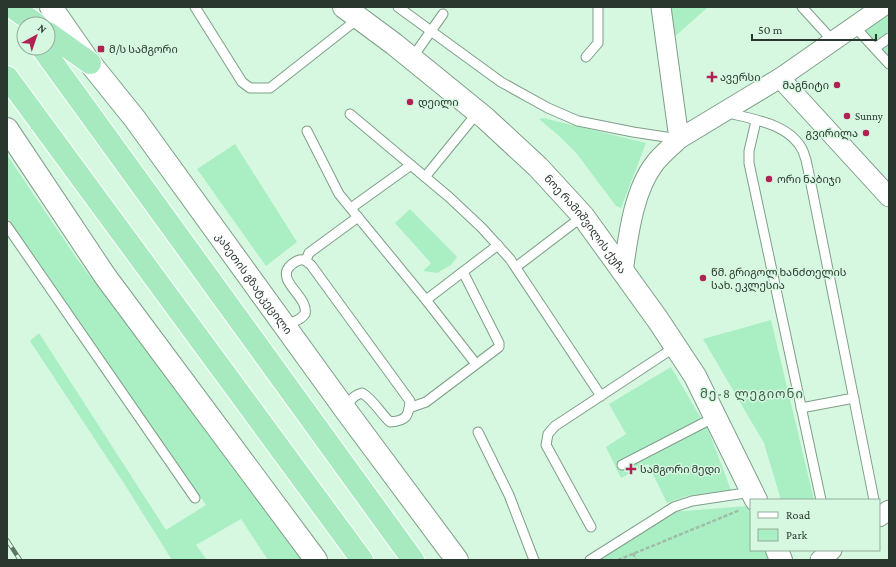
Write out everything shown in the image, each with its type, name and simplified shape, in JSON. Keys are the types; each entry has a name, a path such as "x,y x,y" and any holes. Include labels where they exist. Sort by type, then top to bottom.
{"highway":[{"path":"12,7 18,16"},
{"path":"12,7 25,16"},
{"path":"56,39 90,63"},
{"path":"48,56 413,560"},
{"path":"7,77 362,560"},
{"path":"7,99 45,130"}],"street":[{"name":"კახეთის გზატკეცილი","path":"51,7 90,63 134,119 347,412 457,560"},
{"path":"661,7 679,139"},
{"path":"623,272 630,224 643,184 655,164 679,139 780,78 882,7"},
{"name":"ნოე რამიშვილის ქუჩა","path":"351,12 412,58 478,112 538,167 583,216 695,376 716,417 750,500"},
{"path":"780,78 889,197"},
{"path":"7,129 105,276 316,560"},
{"path":"880,516 889,510"},
{"path":"820,560 831,551"}],"lane":[{"path":"195,7 242,82 250,88 270,88 351,12"},
{"path":"398,7 501,82 548,108 578,121 679,139"},
{"path":"586,57 598,43 598,7"},
{"path":"802,7 833,41"},
{"path":"412,58 443,14"},
{"path":"854,26 889,64"},
{"path":"874,48 889,38"},
{"path":"425,176 478,112"},
{"path":"723,112 780,127 794,138 803,150 874,499"},
{"path":"350,114 448,196 498,245 516,267 600,396"},
{"path":"756,121 749,151 749,163 821,499"},
{"path":"307,131 339,194 426,300 476,364"},
{"path":"351,208 412,165"},
{"path":"516,267 583,216"},
{"path":"306,260 309,253 358,217"},
{"path":"7,226 195,498"},
{"path":"426,300 498,245"},
{"path":"280,319 287,322 292,322 305,314 306,308 303,301 286,277 286,272 293,263 299,260 306,260 410,401 409,412 399,421 390,422 370,397 362,393 355,395 349,402 347,412"},
{"path":"409,408 426,402 497,350 499,343 462,272"},
{"path":"591,527 546,445 548,434 555,426 675,347"},
{"path":"801,408 854,398"},
{"path":"622,464 716,417"},
{"path":"478,432 509,495 534,560"},
{"path":"590,560 674,508 692,501 750,500"}],"path":[{"path":"618,560 750,500"},
{"path":"632,553 636,560"}],"green space":[{"path":"668,7 708,7 672,39"},
{"path":"889,10 889,31 886,33 889,36 889,60 863,29"},
{"path":"543,118 646,143 621,208 616,206 577,154 539,119"},
{"path":"235,144 297,242 266,266 197,169"},
{"path":"7,155 77,259 305,560 268,560 241,519 196,545 207,560 172,560 125,485 30,341 39,333 166,530 206,505 7,217"},
{"path":"410,209 457,257 451,265 437,273 423,271 431,263 395,223"},
{"path":"771,320 814,499 781,499 764,443 703,339"},
{"path":"671,367 709,432 731,490 687,496 667,503 648,464 621,478 606,447 626,434 609,404"},
{"path":"748,506 750,511 750,551 765,551 769,560 594,560 670,512"}],"railway":[{"path":"7,540 20,560"}],"place":[{"name":"მ/ს სამგორი","path":"101,49"},
{"name":"ავერსი","path":"712,77"},
{"name":"მაგნიტი","path":"837,85"},
{"name":"დეილი","path":"410,102"},
{"name":"Sunny","path":"847,116"},
{"name":"გვირილა","path":"866,133"},
{"name":"ორი ნაბიჯი","path":"769,179"},
{"name":"წმ. გრიგოლ ხანძთელის სახ. ეკლესია","path":"703,278"},
{"name":"სამგორი მედი","path":"631,469"}],"district":[{"name":"მე-8 ლეგიონი","path":"752,393"}]}
